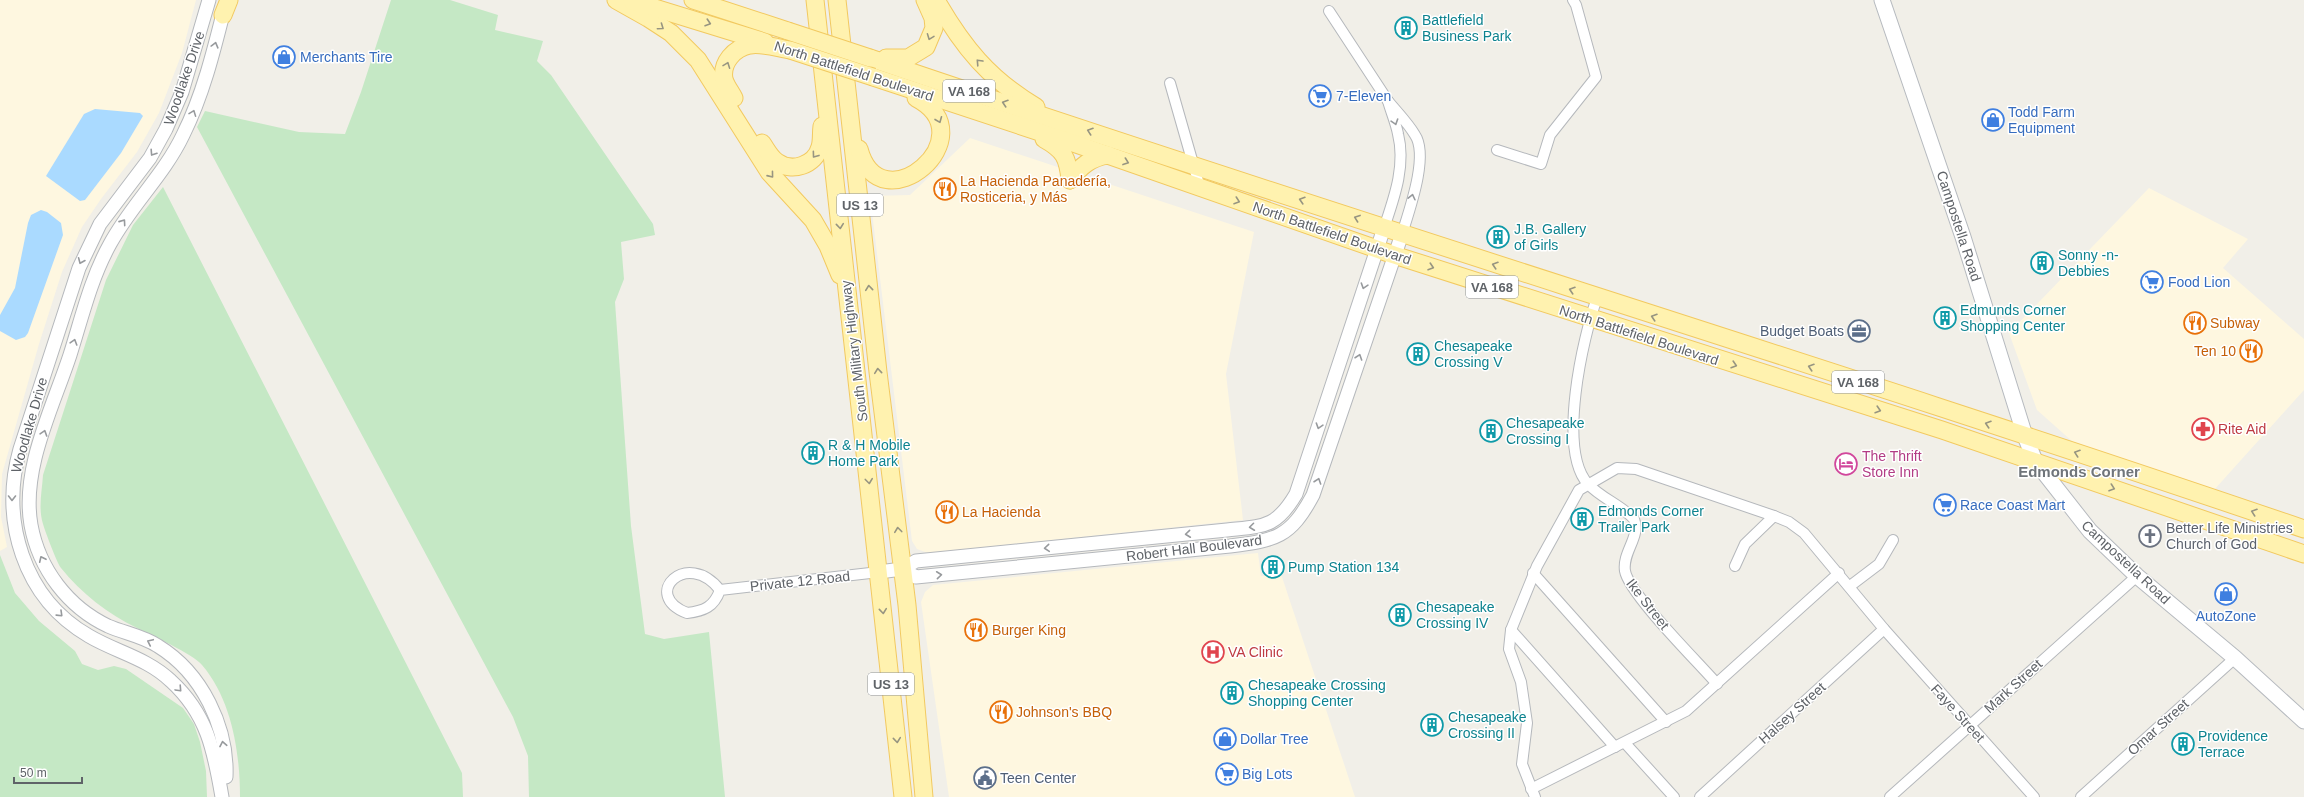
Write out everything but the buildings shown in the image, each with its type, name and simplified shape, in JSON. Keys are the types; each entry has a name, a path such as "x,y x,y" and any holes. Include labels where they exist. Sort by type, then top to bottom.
{"main road":[{"path":"616,0 671,33 698,60 769,172 813,220 828,246 848,304"},
{"name":"North Battlefield Boulevard","path":"630,0 706,22 1108,155 1394,255 2035,461"},
{"name":"North Battlefield Boulevard","path":"693,0 1193,166 2025,436"},
{"path":"728,0 764,23"},
{"name":"South Military Highway","path":"814,0 818,25 903,797"},
{"name":"South Military Highway","path":"837,0 902,569 924,797"},
{"path":"840,33 841,0"},
{"path":"870,58 908,58 926,47 934,28 933,18 925,0"},
{"path":"936,0 955,32 986,70 1025,100 1068,124"},
{"name":"Campostella Road","path":"1882,0 1964,237 2025,436 2035,461 2090,531 2137,576 2235,658 2304,721"},
{"path":"790,50 765,45 750,45 732,54 724,70 728,87 771,156 778,163 788,167 798,167 807,164 815,157 820,148 823,76"},
{"path":"846,84 852,124 864,163 876,176 887,181 899,181 910,177 920,169 936,150 941,140 942,129 940,118 934,109 925,102 872,77"},
{"path":"1028,129 1062,151 1069,163 1070,180 1081,167 1090,160 1108,155"},
{"name":"VA 168","path":"2025,436 2304,529"},
{"name":"VA 168","path":"2035,461 2304,554"}],"street":[{"name":"Woodlake Drive","path":"210,0 182,92 166,129 150,158 100,224 78,268 18,456 12,497 13,520 18,545 25,564 39,590 52,606 75,627 98,642 145,662 162,673 183,693 196,711 209,736 216,759 223,797"},
{"path":"1497,150 1541,164 1550,134 1596,77 1578,2"},
{"name":"Woodlake Drive","path":"223,797 226,774 222,740 216,717 202,691 184,667 157,645 100,622 81,610 69,599 49,572 41,558 32,526 29,497 36,456 96,273 118,229 158,177 184,135 204,82 226,5"},
{"path":"1329,11 1388,101 1416,136 1419,151 1419,167 1402,234"},
{"path":"1170,82 1200,188"},
{"path":"1384,228 1399,178 1400,162 1399,135 1388,101"},
{"name":"Robert Hall Boulevard","path":"879,572 902,569 916,561 1260,526 1275,520 1285,511 1296,494 1384,228"},
{"name":"Robert Hall Boulevard","path":"902,569 916,577 1230,546 1260,542 1276,537 1291,528 1301,517 1313,496 1402,234"},
{"path":"1588,483 1581,473 1573,420 1574,399 1590,319 1597,298"},
{"path":"1839,573 1693,706 1533,793 1522,764 1527,723 1521,682 1509,649 1510,630 1533,573 1579,490 1588,483 1617,468 1626,467 1774,516 1799,529 1839,573 1884,629"},
{"path":"1291,528 1293,519 1305,492 1304,471"},
{"name":"Ike Street","path":"1588,483 1634,519 1636,530 1625,561 1625,571 1628,581 1652,612 1718,684"},
{"path":"1735,566 1745,544 1774,516"},
{"path":"1850,586 1879,564 1893,540"},
{"name":"Private 12 Road","path":"720,590 879,572"},
{"path":"699,573 707,576 720,590 715,601 709,608 687,613 674,607 667,595 668,586 674,578 682,574 699,573"},
{"path":"1533,573 1666,722"},
{"name":"Mark Street","path":"1890,797 2137,576"},
{"name":"Faye Street","path":"1884,629 2034,797"},
{"name":"Halsey Street","path":"1700,797 1884,629"},
{"path":"1510,630 1615,748"},
{"name":"Omar Street","path":"2081,797 2235,658"},
{"path":"1625,743 1674,797"}],"shaded area":[{"path":"0,0 196,0 182,53 159,113 137,152 101,199 82,227 62,272 39,344 2,474 1,517 7,547 0,551"},
{"path":"970,138 1254,232 1226,374 1243,520 928,553 917,549 912,541 870,196 910,195"},
{"path":"2149,188 2248,239 2223,268 2304,339 2304,390 2214,490 2073,442 2037,410 2009,333"},
{"path":"1258,553 1261,576 1281,574 1355,797 949,797 921,602 925,592 933,585"}],"green space":[{"path":"391,0 450,0 498,15 495,30 543,41 537,61 551,75 653,224 655,235 621,242 624,279 615,302 631,526 645,634 664,639 709,632 725,797 529,797 528,756 513,717 197,127 205,111 299,132 345,134 361,92"},
{"path":"163,187 462,773 463,797 240,797 240,780 236,745 232,728 221,694 202,665 181,650 126,622 105,609 77,586 59,565 44,528 42,518 41,500 43,475 106,280 133,225"},
{"path":"0,555 15,593 39,621 75,651 82,664 98,670 114,666 126,669 183,708 194,724 200,742 206,771 207,797 0,797"}],"water":[{"path":"95,109 140,113 143,116 121,153 85,200 80,201 46,176 84,114"},
{"path":"41,210 47,212 61,223 63,235 28,333 25,337 16,340 0,331 0,315 15,288 28,223 31,215"}],"place":[{"name":"Battlefield Business Park","path":"1406,28"},
{"name":"Merchants Tire","path":"284,57"},
{"name":"7-Eleven","path":"1320,96"},
{"name":"Todd Farm Equipment","path":"1993,120"},
{"name":"La Hacienda Panadería, Rosticeria, y Más","path":"945,189"},
{"name":"J.B. Gallery of Girls","path":"1498,237"},
{"name":"Sonny -n- Debbies","path":"2042,263"},
{"name":"Food Lion","path":"2152,282"},
{"name":"Edmunds Corner Shopping Center","path":"1945,318"},
{"name":"Subway","path":"2195,323"},
{"name":"Budget Boats","path":"1859,331"},
{"name":"Ten 10","path":"2251,351"},
{"name":"Chesapeake Crossing V","path":"1418,354"},
{"name":"Rite Aid","path":"2203,429"},
{"name":"Chesapeake Crossing I","path":"1491,431"},
{"name":"R & H Mobile Home Park","path":"813,453"},
{"name":"The Thrift Store Inn","path":"1846,464"},
{"name":"Race Coast Mart","path":"1945,505"},
{"name":"La Hacienda","path":"947,512"},
{"name":"Edmonds Corner Trailer Park","path":"1582,519"},
{"name":"Better Life Ministries Church of God","path":"2150,536"},
{"name":"Pump Station 134","path":"1273,567"},
{"name":"AutoZone","path":"2226,594"},
{"name":"Chesapeake Crossing IV","path":"1400,615"},
{"name":"Burger King","path":"976,630"},
{"name":"VA Clinic","path":"1213,652"},
{"name":"Chesapeake Crossing Shopping Center","path":"1232,693"},
{"name":"Johnson's BBQ","path":"1001,712"},
{"name":"Chesapeake Crossing II","path":"1432,725"},
{"name":"Dollar Tree","path":"1225,739"},
{"name":"Providence Terrace","path":"2183,744"},
{"name":"Big Lots","path":"1227,774"},
{"name":"Teen Center","path":"985,778"}],"district":[{"name":"Edmonds Corner","path":"2079,471"}]}
